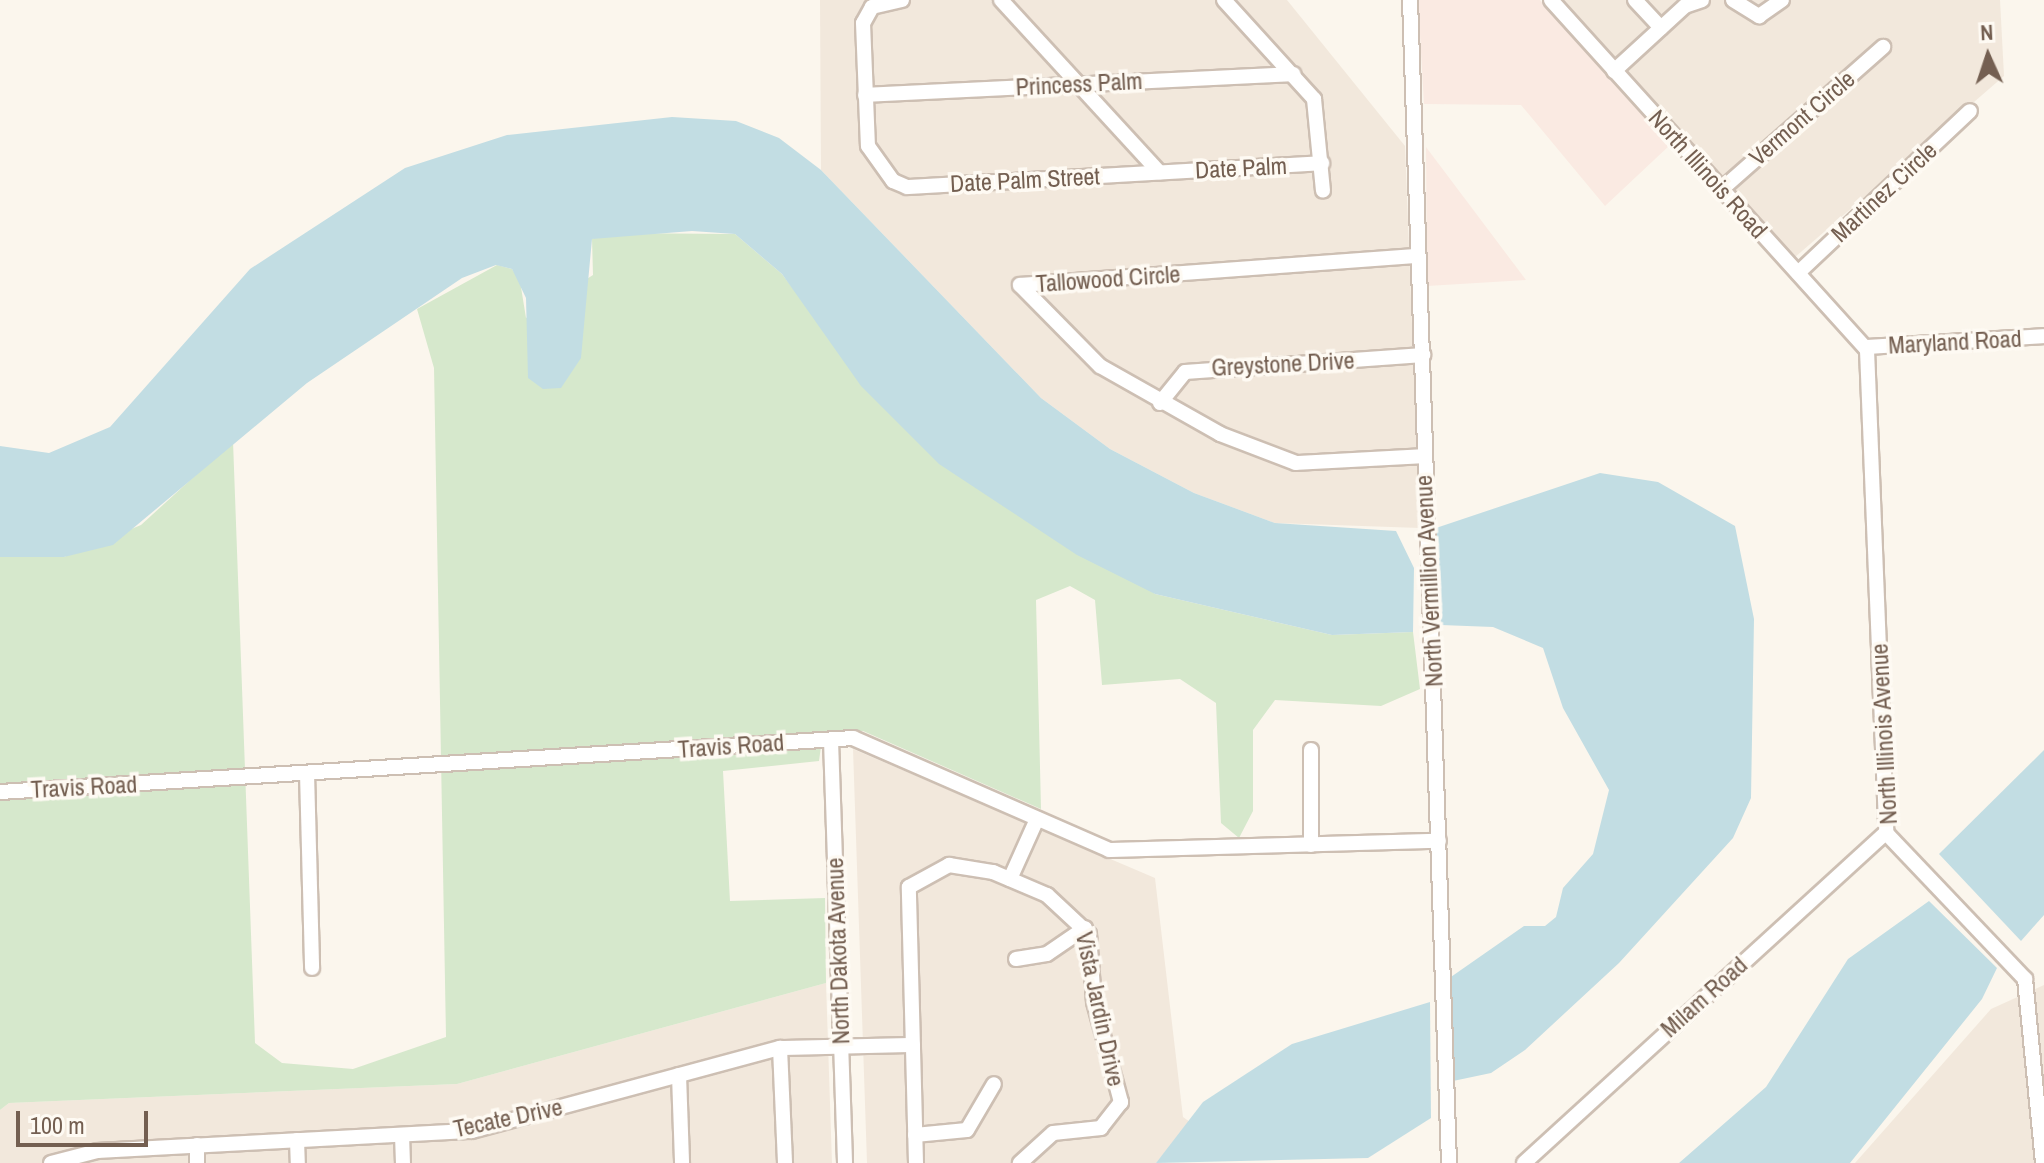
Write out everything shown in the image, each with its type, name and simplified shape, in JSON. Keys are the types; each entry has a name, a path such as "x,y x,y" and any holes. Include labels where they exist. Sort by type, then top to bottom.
{"street":[{"path":"865,95 863,23 872,7 902,0"},
{"path":"1001,0 1159,172"},
{"path":"1224,0 1314,99 1323,191"},
{"name":"North Vermillion Avenue","path":"1410,0 1415,256 1423,355 1449,1163"},
{"name":"North Illinois Road","path":"1551,0 1866,347"},
{"path":"1635,0 1661,28"},
{"path":"1614,71 1661,28 1702,0"},
{"path":"1733,0 1759,16 1782,0"},
{"name":"Vermont Circle","path":"1722,189 1883,47"},
{"name":"Princess Palm","path":"865,95 1293,74"},
{"name":"Date Palm Street","path":"865,95 868,146 893,181 907,187 1159,172"},
{"name":"Martinez Circle","path":"1798,273 1970,111"},
{"name":"Date Palm","path":"1159,172 1322,163"},
{"name":"Tallowood Circle","path":"1415,256 1020,285 1100,366 1160,403 1296,463 1424,456"},
{"name":"Maryland Road","path":"1866,347 2044,336"},
{"name":"North Illinois Avenue","path":"1866,347 1886,833 2025,979 2043,1163"},
{"name":"Greystone Drive","path":"1160,403 1185,372 1423,355"},
{"name":"Travis Road","path":"0,792 853,738 1037,819 1119,851 1439,841"},
{"name":"North Dakota Avenue","path":"831,740 845,1163"},
{"path":"1311,750 1311,845"},
{"path":"307,773 312,968"},
{"path":"1010,879 1037,819"},
{"name":"Milam Road","path":"1524,1163 1886,833"},
{"name":"Vista Jardin Drive","path":"916,1163 909,887 949,865 1010,879 1047,895 1085,928 1094,1002 1121,1102 1101,1128 1053,1133 1020,1163"},
{"path":"1016,959 1047,954 1085,928"},
{"name":"Tecate Drive","path":"51,1163 197,1145 472,1131 780,1048 913,1045"},
{"path":"780,1048 785,1163"},
{"path":"679,1075 682,1163"},
{"path":"915,1135 967,1130 994,1084"},
{"path":"402,1135 403,1163"},
{"path":"297,1140 298,1163"},
{"path":"197,1145 197,1163"}],"shaded area":[{"path":"820,0 1287,0 1405,146 1420,528 1275,523 1194,493 1110,449 1041,398 821,170"},
{"path":"1418,0 1540,0 1670,145 1605,206 1521,105 1424,104"},
{"path":"1564,0 2000,0 2004,76 1794,258"},
{"path":"1426,147 1526,280 1427,286"},
{"path":"853,749 1155,878 1183,1117 1190,1122 1156,1163 867,1163"},
{"path":"826,983 832,1163 0,1163 0,1110 9,1103 457,1084"},
{"path":"2044,985 2044,1163 1855,1163 1991,1009"}],"green space":[{"path":"607,233 735,234 782,274 820,324 1155,594 1332,635 1413,632 1420,689 1381,706 1275,700 1253,730 1253,811 1239,838 1221,823 1216,703 1180,679 1102,685 1095,600 1070,586 1036,600 1041,809 863,731 823,732 819,761 723,771 730,901 825,898 826,983 457,1084 9,1103 0,1110 0,557 64,557 141,525 233,441 255,1043 282,1063 353,1069 446,1037 434,368 417,309 497,265 512,269 520,281 526,318 593,275 592,239"}],"water":[{"path":"672,117 736,121 779,138 821,170 1041,398 1110,449 1194,493 1275,523 1396,531 1414,568 1413,632 1332,635 1155,594 1077,555 939,464 861,386 782,274 735,234 692,231 592,239 581,358 561,388 543,389 528,378 526,298 512,269 496,265 462,278 307,383 113,545 64,557 0,557 0,446 49,453 110,427 250,269 405,168 507,135"},
{"path":"1600,473 1658,482 1735,526 1754,619 1751,798 1733,838 1619,963 1525,1050 1491,1073 1453,1081 1448,979 1524,926 1545,926 1556,917 1563,888 1593,854 1609,790 1563,708 1543,648 1493,627 1441,625 1433,529"},
{"path":"2044,750 2044,915 2021,941 1939,854"},
{"path":"1929,901 1997,968 1982,999 1850,1163 1679,1163 1766,1087 1848,959"},
{"path":"1430,1002 1431,1118 1368,1158 1156,1163 1203,1102 1292,1044"}]}
